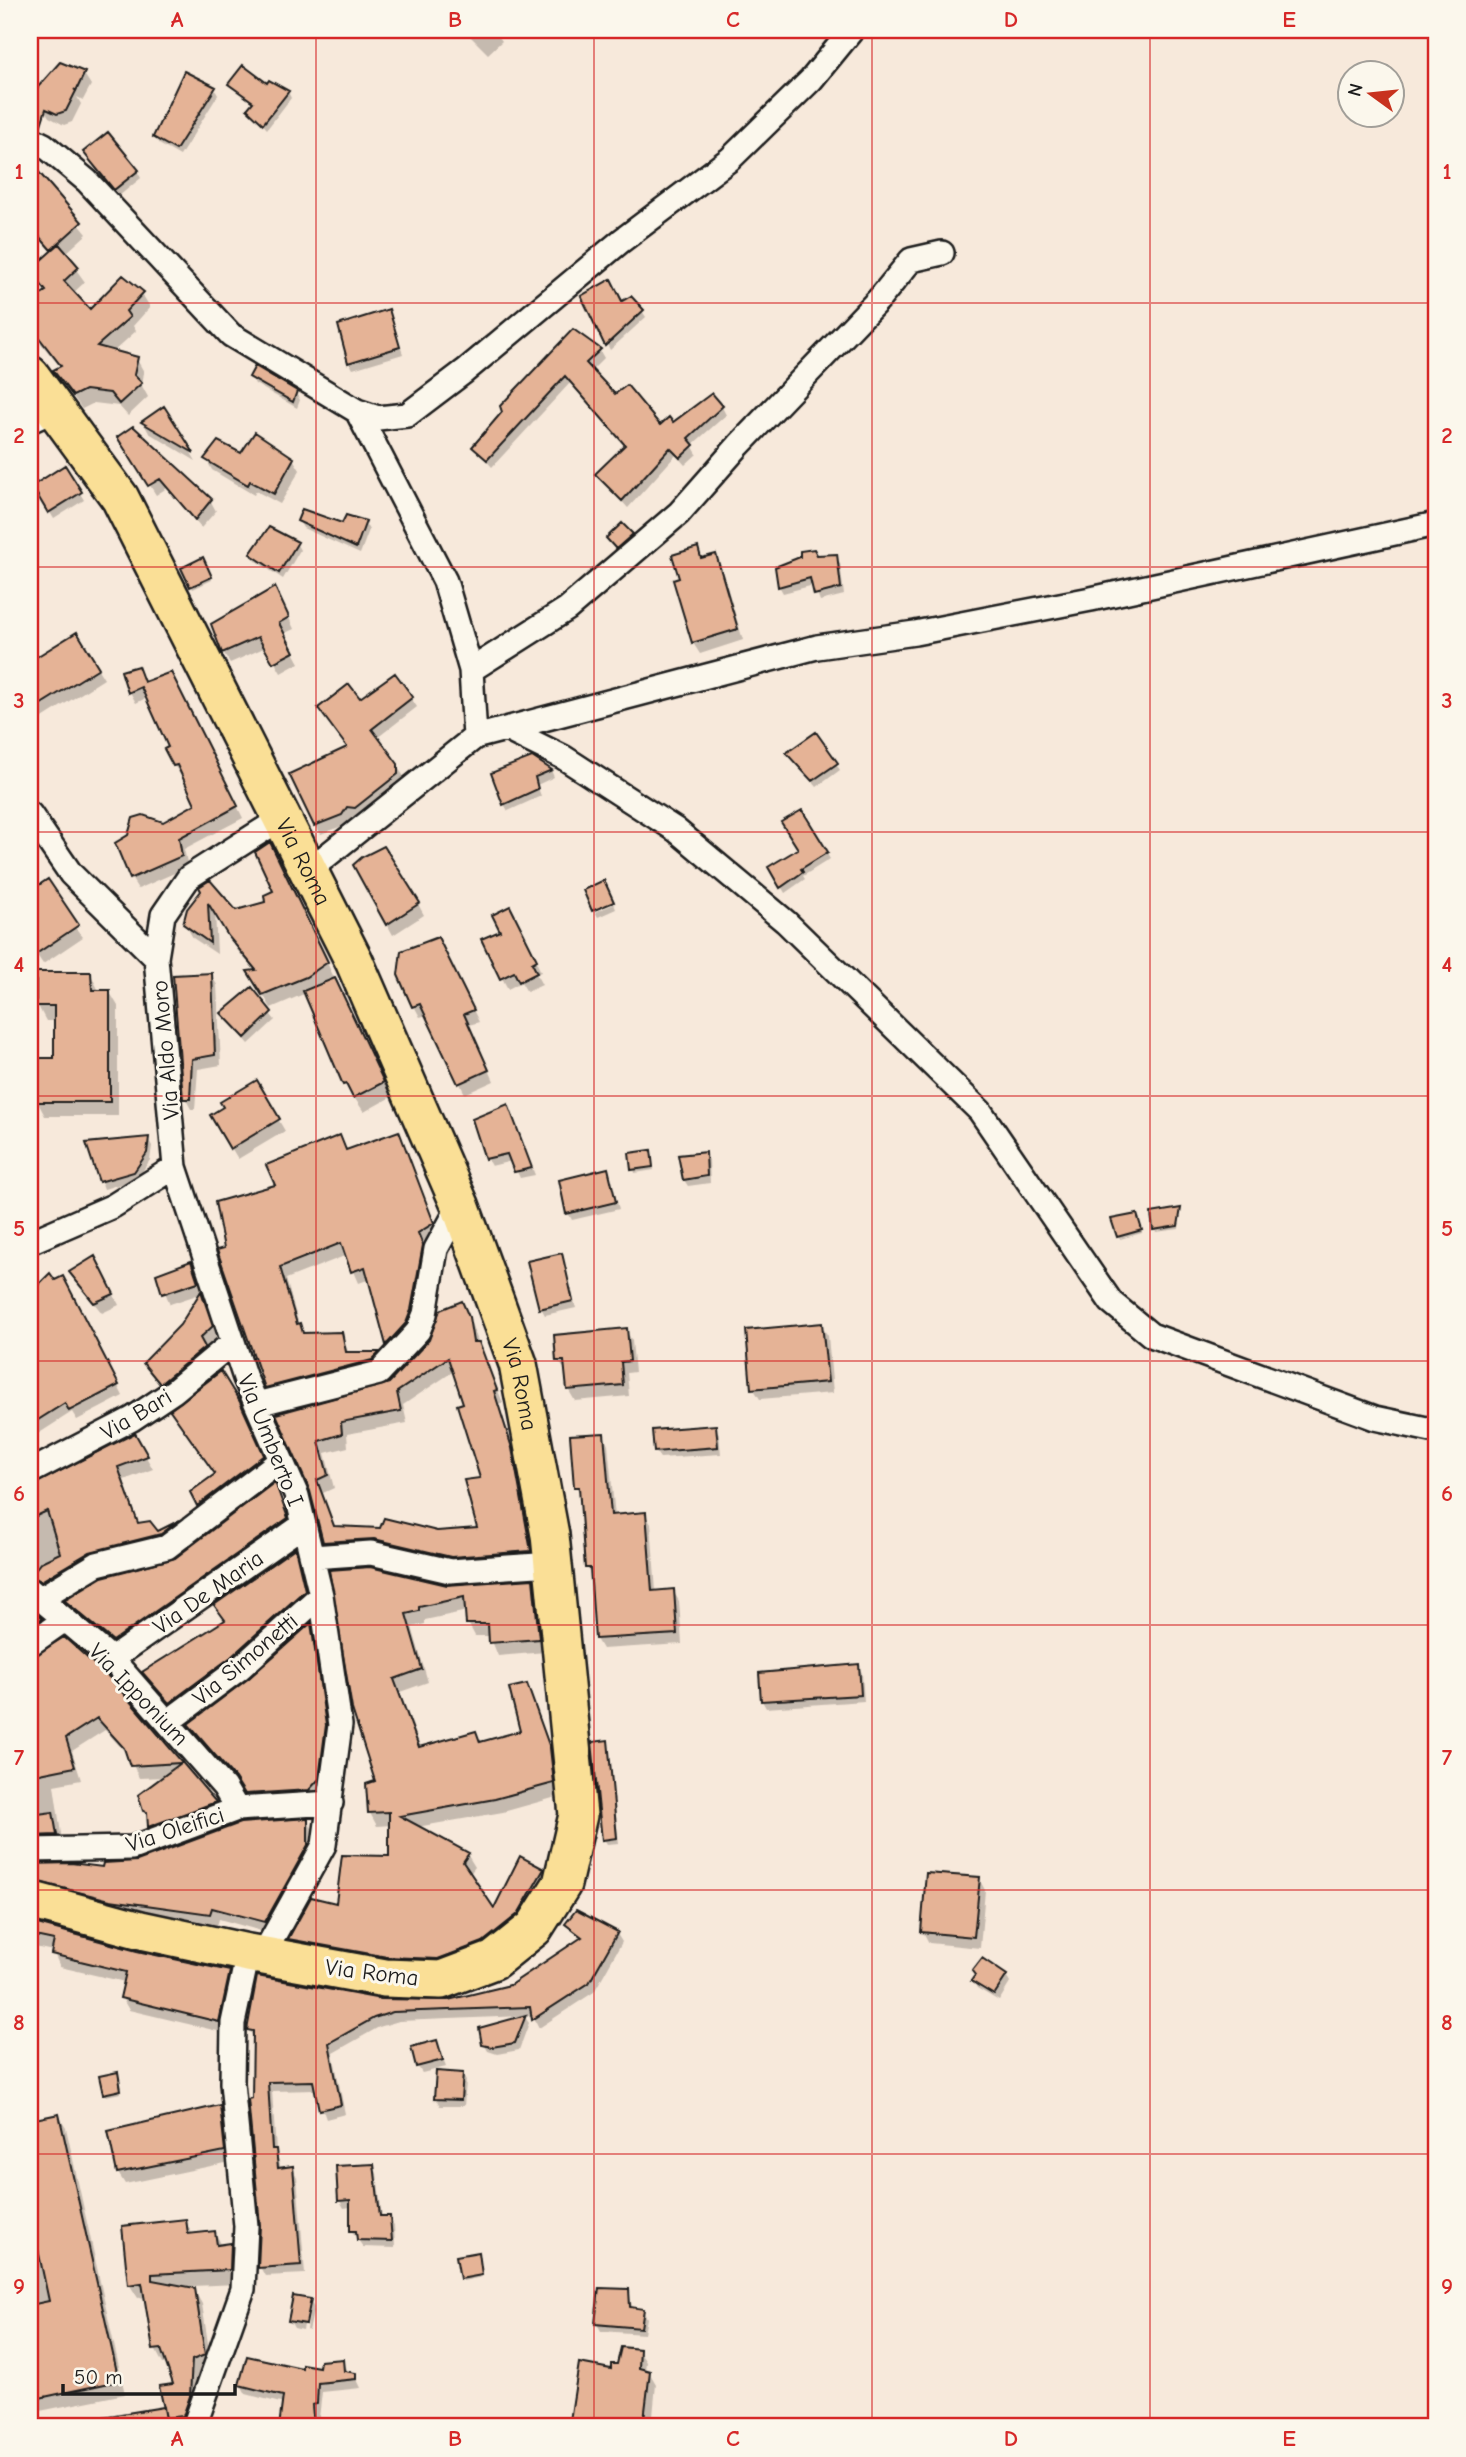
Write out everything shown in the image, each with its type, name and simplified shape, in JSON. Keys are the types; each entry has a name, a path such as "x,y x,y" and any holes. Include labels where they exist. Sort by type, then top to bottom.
{"main road":[{"name":"Via Roma","path":"30,375 43,415 120,498 354,961 460,1205 519,1364 552,1564 578,1815 562,1884 534,1928 494,1960 442,1980 385,1978 256,1954 141,1930 30,1900"}],"street":[{"path":"30,138 44,145 87,181 231,335 356,411 377,418 407,415 465,371 621,241 730,159 811,80 852,30"},
{"path":"471,670 567,609 679,513 739,445 880,298 911,260 942,253"},
{"path":"356,411 445,581 471,670 475,737"},
{"path":"309,870 475,737 817,647 915,633 1091,600 1436,524"},
{"path":"506,729 563,757 676,830 786,922 980,1111 1111,1302 1150,1335 1376,1418 1436,1431"},
{"name":"Via Aldo Moro","path":"30,814 71,874 156,958 175,1167"},
{"path":"156,958 163,915 189,877 282,818"},
{"path":"30,1242 113,1206 175,1167"},
{"name":"Via Umberto I","path":"175,1167 233,1342 297,1496 321,1595 340,1725 324,1845 256,1954 233,2023 232,2083 246,2226 243,2289 194,2427"},
{"path":"257,1404 379,1373 418,1331 425,1314 436,1249 460,1205"},
{"name":"Via Bari","path":"30,1472 132,1419 174,1391 233,1342"},
{"path":"34,1595 97,1564 167,1547 281,1460"},
{"name":"Via De Maria","path":"112,1659 303,1525"},
{"path":"312,1556 371,1553 450,1571 552,1564"},
{"name":"Via Ipponium","path":"34,1595 112,1659 169,1721 224,1787 237,1809"},
{"name":"Via Simonetti","path":"169,1721 240,1668 321,1595"},
{"path":"30,1644 63,1621"},
{"name":"Via Oleifici","path":"30,1850 132,1848 237,1809 331,1803"}],"building":[{"path":"60,62 85,72 66,111 57,114 46,109 40,128 30,124 30,96"},
{"path":"243,65 267,83 269,80 289,91 263,124 247,109 253,102 228,84"},
{"path":"184,71 216,87 176,150 153,137"},
{"path":"108,132 139,170 114,190 83,152"},
{"path":"30,162 82,222 51,250 30,226"},
{"path":"59,244 79,267 64,281 90,309 123,275 144,292 126,311 130,317 97,346 138,357 134,375 142,383 119,404 110,393 85,390 73,396 53,370 61,366 30,326 30,301 46,291 30,270"},
{"path":"611,279 622,301 631,296 644,310 605,346 581,296"},
{"path":"389,309 400,347 348,363 338,325"},
{"path":"573,329 601,349 586,363 615,394 627,385 660,425 669,417 673,422 712,393 723,406 688,438 694,445 680,458 670,448 622,501 595,474 625,445 565,376 487,460 472,447 502,412 500,406"},
{"path":"255,366 297,391 293,402 249,377"},
{"path":"164,406 194,453 141,422"},
{"path":"133,426 212,499 195,520 160,479 148,486 117,437"},
{"path":"255,432 294,458 274,494 250,481 248,485 204,459 218,441 241,453"},
{"path":"65,465 82,492 48,513 32,486"},
{"path":"302,509 342,523 346,515 366,521 356,548 297,521"},
{"path":"622,523 633,534 616,549 606,538"},
{"path":"269,527 298,542 279,573 250,554"},
{"path":"698,547 701,558 716,554 738,629 692,643 673,580 679,578 672,555"},
{"path":"814,549 817,555 837,554 841,588 814,595 810,578 778,587 775,567 800,557 800,551"},
{"path":"203,557 212,577 190,587 181,568"},
{"path":"275,587 289,617 279,623 294,652 273,663 258,637 222,653 211,624"},
{"path":"77,632 99,668 30,711 30,661"},
{"path":"138,666 144,682 171,672 238,806 179,838 182,856 130,879 115,843 128,835 133,818 143,815 163,822 195,804 177,765 173,766 164,749 168,747 141,687 128,693 121,671"},
{"path":"395,673 413,697 372,729 398,764 398,774 355,808 347,807 342,815 314,826 289,774 347,747 318,708 349,684 360,698"},
{"path":"816,732 838,763 812,781 786,753"},
{"path":"532,757 552,770 535,777 538,789 503,805 491,773"},
{"path":"802,810 828,852 801,869 803,872 780,888 768,867 798,849 781,822"},
{"path":"270,842 328,962 306,977 262,995 247,971 256,970 228,936 208,903 210,943 183,924 187,909 201,891 199,887 210,880 236,910 265,902 264,895 273,891 255,852"},
{"path":"384,846 420,903 386,925 353,865 362,857"},
{"path":"48,879 79,925 36,954 35,939 30,943 30,891"},
{"path":"604,880 614,902 592,911 583,890"},
{"path":"510,906 537,960 532,963 537,973 519,982 514,972 500,979 481,939 500,931 492,915"},
{"path":"438,937 474,1010 464,1014 489,1070 458,1084 420,1004 412,1007 398,975 401,951"},
{"path":"36,972 91,972 92,990 110,990 110,1102 35,1102 35,1058 54,1058 54,1006 36,1006"},
{"path":"212,973 215,1055 192,1059 190,1099 183,1099 173,975"},
{"path":"335,978 384,1082 353,1098 346,1084 343,1085 303,991"},
{"path":"252,987 272,1012 245,1038 221,1013"},
{"path":"257,1080 280,1119 230,1149 210,1115 223,1107 220,1102"},
{"path":"508,1104 532,1168 514,1172 507,1154 485,1159 472,1119"},
{"path":"399,1131 434,1223 418,1233 423,1245 411,1310 406,1323 386,1345 365,1267 351,1272 341,1243 280,1267 297,1324 300,1323 303,1333 342,1332 346,1352 380,1352 372,1360 265,1388 217,1250 224,1248 215,1202 275,1185 266,1165 340,1135 346,1150"},
{"path":"149,1137 147,1153 134,1172 99,1182 86,1143"},
{"path":"651,1150 653,1167 631,1170 629,1153"},
{"path":"706,1152 707,1176 683,1180 678,1155"},
{"path":"608,1168 616,1202 566,1214 559,1180"},
{"path":"1181,1208 1178,1226 1153,1230 1151,1213"},
{"path":"1137,1214 1142,1230 1117,1237 1111,1219"},
{"path":"562,1253 573,1301 539,1309 527,1261"},
{"path":"95,1256 114,1294 94,1303 69,1272"},
{"path":"191,1261 198,1282 162,1294 156,1274"},
{"path":"50,1273 55,1280 63,1276 119,1385 69,1411 65,1403 30,1425 30,1293"},
{"path":"201,1291 213,1326 200,1338 205,1347 160,1384 143,1363 180,1325"},
{"path":"462,1301 469,1317 473,1342 479,1342 497,1390 494,1391 512,1448 531,1551 451,1557 374,1539 323,1542 310,1491 276,1414 389,1383 429,1340 440,1310","holes":["448,1358 463,1403 457,1405 480,1478 464,1480 477,1528 437,1531 384,1518 380,1528 334,1526 317,1480 328,1475 319,1441 342,1434 341,1422 401,1411 397,1392"]},
{"path":"822,1323 828,1382 751,1389 746,1330"},
{"path":"627,1328 630,1361 621,1362 623,1385 567,1390 564,1361 556,1361 554,1335"},
{"path":"221,1371 240,1402 264,1455 197,1506 190,1492 215,1474 170,1410"},
{"path":"716,1425 718,1447 654,1452 652,1430"},
{"path":"135,1433 148,1456 118,1467 138,1523 150,1521 158,1531 180,1520 161,1534 90,1552 41,1581 30,1576 41,1562 60,1553 47,1511 30,1519 30,1486"},
{"path":"604,1433 611,1515 646,1512 652,1591 674,1589 677,1634 595,1639 590,1568 585,1568 579,1487 574,1487 570,1435"},
{"path":"275,1482 288,1518 113,1641 64,1600 102,1577 175,1558"},
{"path":"295,1548 305,1590 231,1657 169,1703 142,1672 225,1620 214,1605"},
{"path":"370,1567 447,1585 533,1579 539,1639 489,1643 488,1624 466,1624 464,1597 419,1607 419,1611 406,1614 422,1669 394,1679 419,1747 476,1731 480,1742 520,1731 509,1688 527,1684 550,1748 554,1783 495,1799 400,1816 469,1853 463,1862 494,1908 520,1856 544,1869 518,1914 483,1942 438,1959 387,1957 288,1939 311,1897 336,1903 342,1855 389,1856 389,1812 368,1813 366,1784 375,1781 352,1709 329,1570"},
{"path":"30,1609 42,1618 30,1627"},
{"path":"311,1623 326,1725 319,1779 309,1790 245,1794 235,1778 188,1724 249,1678"},
{"path":"64,1637 111,1679 216,1802 148,1827 147,1812 143,1811 138,1795 181,1763 130,1766 124,1748 97,1718 66,1738 75,1767 30,1776 30,1658"},
{"path":"859,1664 861,1695 761,1701 759,1673"},
{"path":"608,1740 617,1838 602,1840 592,1742"},
{"path":"53,1812 57,1835 30,1836 30,1815"},
{"path":"308,1818 308,1845 265,1922 212,1908 210,1914 110,1900 30,1880 30,1864 71,1863 102,1867 103,1863 137,1861 240,1823"},
{"path":"926,1873 980,1877 974,1937 921,1932"},
{"path":"576,1910 618,1932 589,1983 532,2020 530,2007 393,2012 374,2018 329,2043 341,2105 319,2110 313,2081 268,2082 272,2149 276,2149 278,2168 293,2166 301,2265 258,2268 260,2225 248,2099 252,2098 253,2031 247,2030 257,1976 381,1999 448,2000 510,1985 582,1937 565,1924"},
{"path":"30,1922 137,1951 230,1971 219,2022 120,1998 126,1972 51,1954 54,1940 30,1935"},
{"path":"982,1958 1007,1975 994,1995 971,1981 975,1975 972,1971"},
{"path":"526,2015 515,2043 492,2047 482,2045 479,2028"},
{"path":"437,2040 443,2060 416,2067 411,2047"},
{"path":"436,2071 463,2073 461,2100 434,2099"},
{"path":"118,2072 121,2090 103,2094 99,2076"},
{"path":"220,2105 225,2151 117,2173 108,2131"},
{"path":"59,2114 119,2381 30,2400 30,2305 49,2301 30,2212 30,2120"},
{"path":"374,2164 380,2216 390,2216 392,2241 357,2240 356,2231 350,2231 350,2200 338,2201 336,2166"},
{"path":"186,2219 188,2234 215,2231 217,2245 231,2243 230,2270 152,2274 152,2280 195,2288 205,2355 192,2360 190,2396 183,2416 166,2418 159,2386 173,2384 161,2349 153,2350 142,2283 128,2285 122,2226"},
{"path":"479,2252 482,2275 460,2279 456,2256"},
{"path":"599,2288 629,2289 630,2307 644,2309 641,2328 595,2324"},
{"path":"293,2296 311,2299 306,2324 288,2321"},
{"path":"621,2347 640,2349 639,2368 650,2371 643,2427 569,2427 579,2363 611,2369 611,2364 617,2364"},
{"path":"247,2356 302,2368 302,2364 319,2367 320,2361 343,2359 344,2371 356,2373 356,2379 318,2383 317,2404 312,2405 314,2427 279,2427 283,2396 239,2385"},
{"path":"164,2407 167,2427 103,2427 102,2417"}]}
